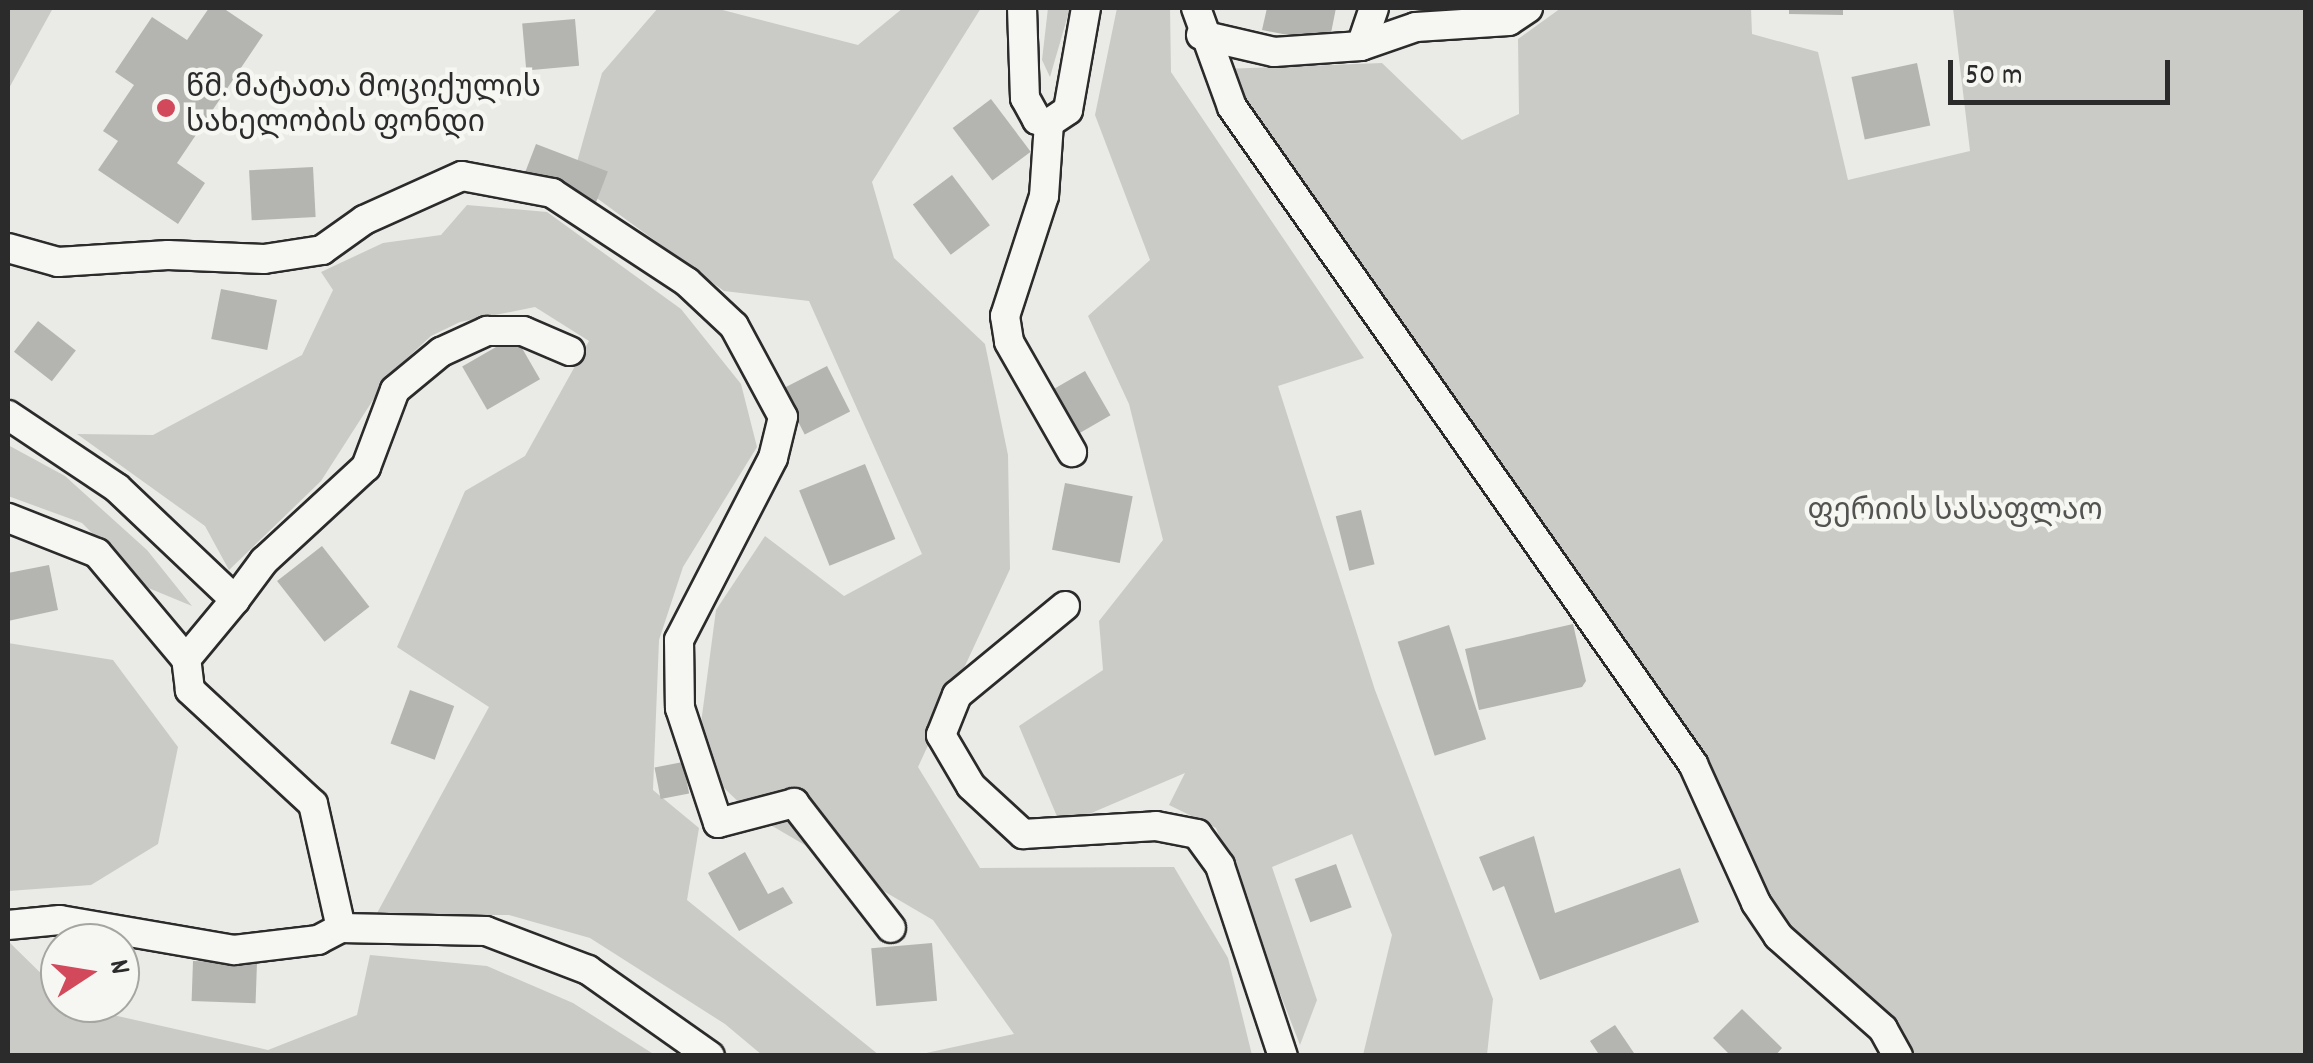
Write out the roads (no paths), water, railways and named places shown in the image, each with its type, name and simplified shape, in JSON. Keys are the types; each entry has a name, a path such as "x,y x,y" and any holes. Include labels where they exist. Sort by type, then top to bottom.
{"street":[{"path":"1022,8 1026,98 1037,120 1049,123 1068,110 1086,8"},
{"path":"1361,46 1374,8"},
{"path":"1199,21 1274,52 1361,46 1416,27 1509,21 1528,8"},
{"path":"1199,21 1232,107 1692,764 1767,920 1883,1029 1898,1056"},
{"path":"1049,123 1044,196 1005,316 1009,342 1072,452"},
{"path":"8,248 58,262 168,254 264,259 322,250 364,220 462,176 552,193 686,282 734,326 783,418 773,458 680,640 680,708 718,823 794,803 891,928"},
{"path":"186,659 264,561 366,467 395,390 442,352 487,331 523,331 570,351"},
{"path":"8,415 117,488 235,600"},
{"path":"8,518 97,553 186,659 190,690 313,804 341,928"},
{"path":"1065,606 958,696 941,735 970,786 1023,834 1156,826 1197,834 1220,866 1283,1056"},
{"path":"8,925 60,920 234,950 318,940 341,928 486,931 588,970 710,1056"}],"place":[{"name":"წმ. მატათა მოციქულის სახელობის ფონდი","path":"166,108"}],"park label":[{"name":"ფერიის სასაფლაო","path":"1955,514"}]}
